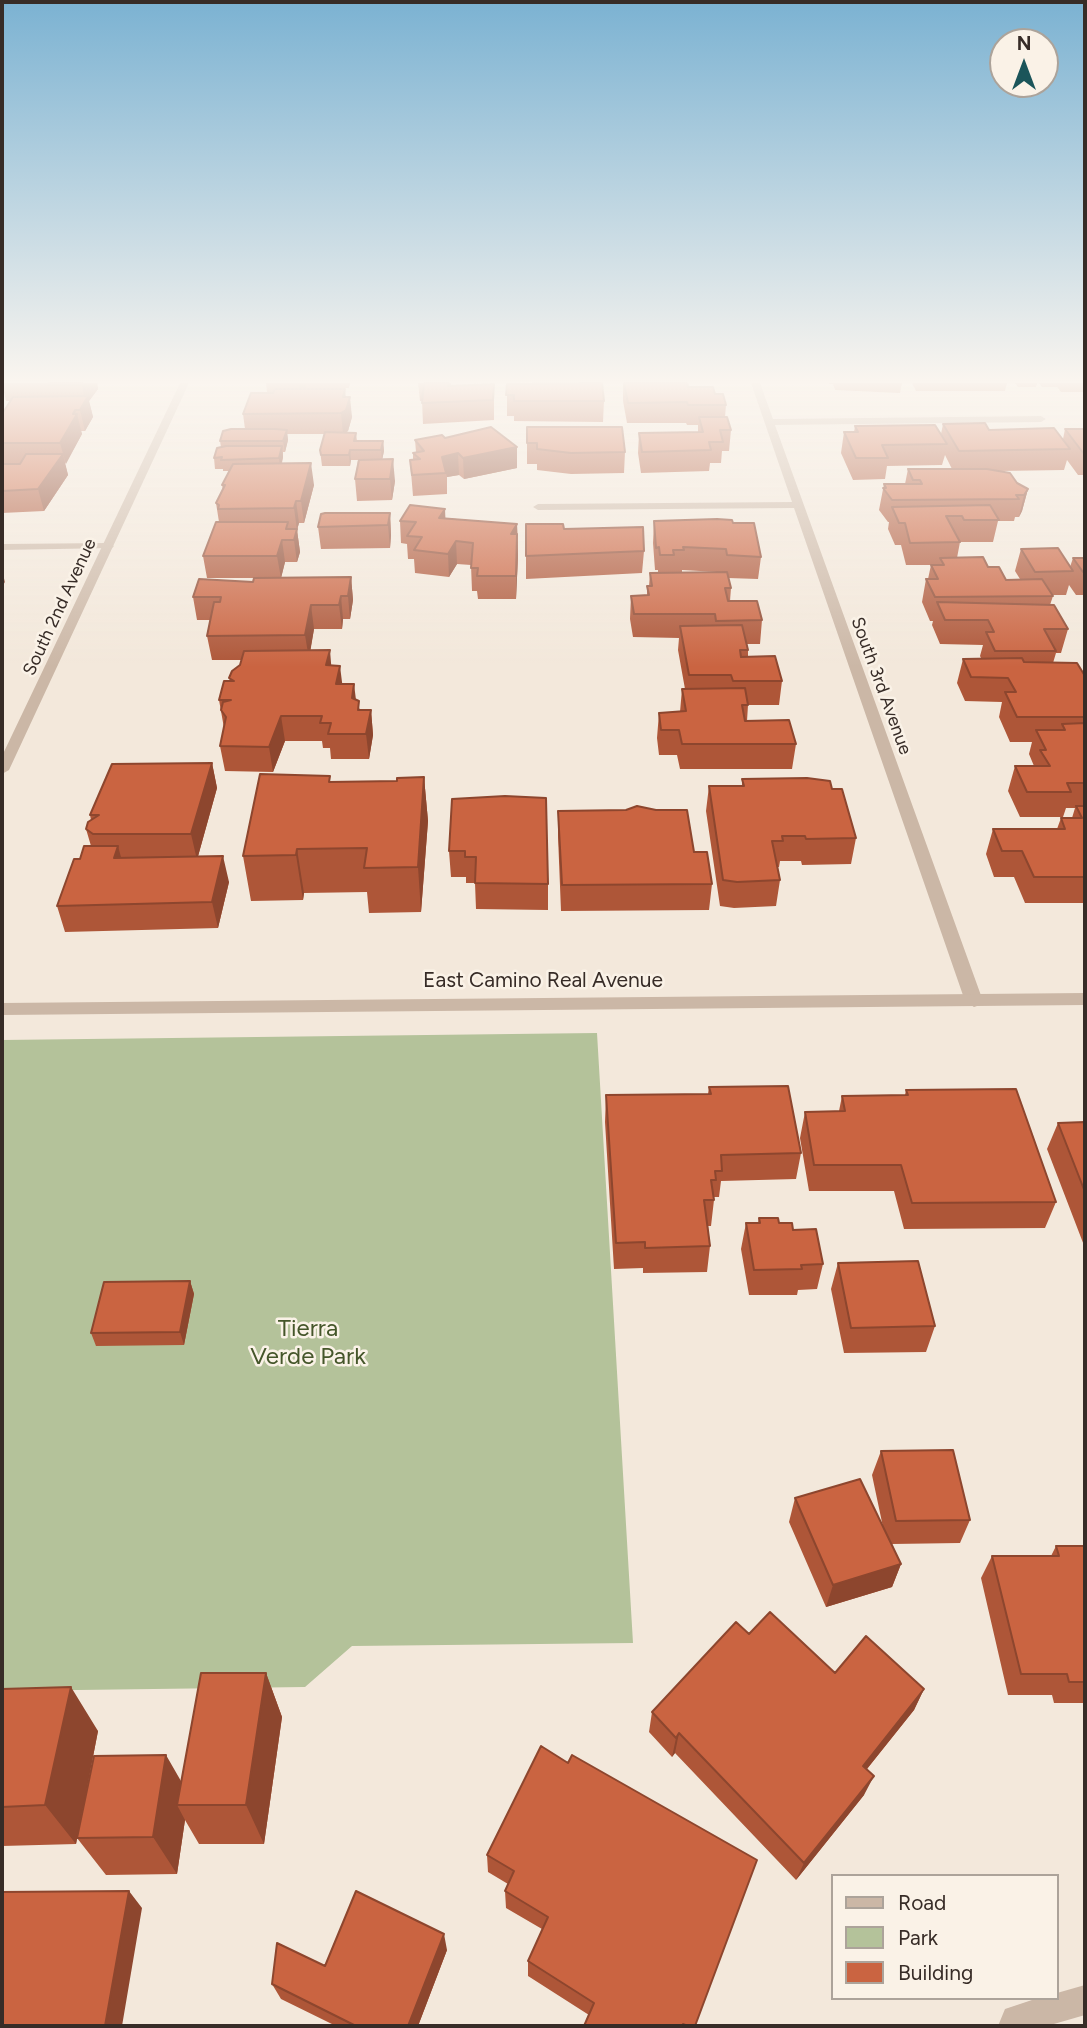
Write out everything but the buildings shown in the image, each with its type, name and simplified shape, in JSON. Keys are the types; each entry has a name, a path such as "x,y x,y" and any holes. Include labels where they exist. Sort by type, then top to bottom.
{"street":[{"name":"South 2nd Avenue","path":"2,770 140,478"},
{"name":"South 3rd Avenue","path":"788,478 974,1000"},
{"path":"538,507 798,505"},
{"path":"2,547 108,546"},
{"name":"East Camino Real Avenue","path":"2,1009 1085,999"},
{"path":"1013,2026 1016,2020 1085,2000"}],"green space":[{"name":"Tierra Verde Park","path":"597,1033 633,1643 352,1646 305,1687 2,1691 2,1040"}]}
